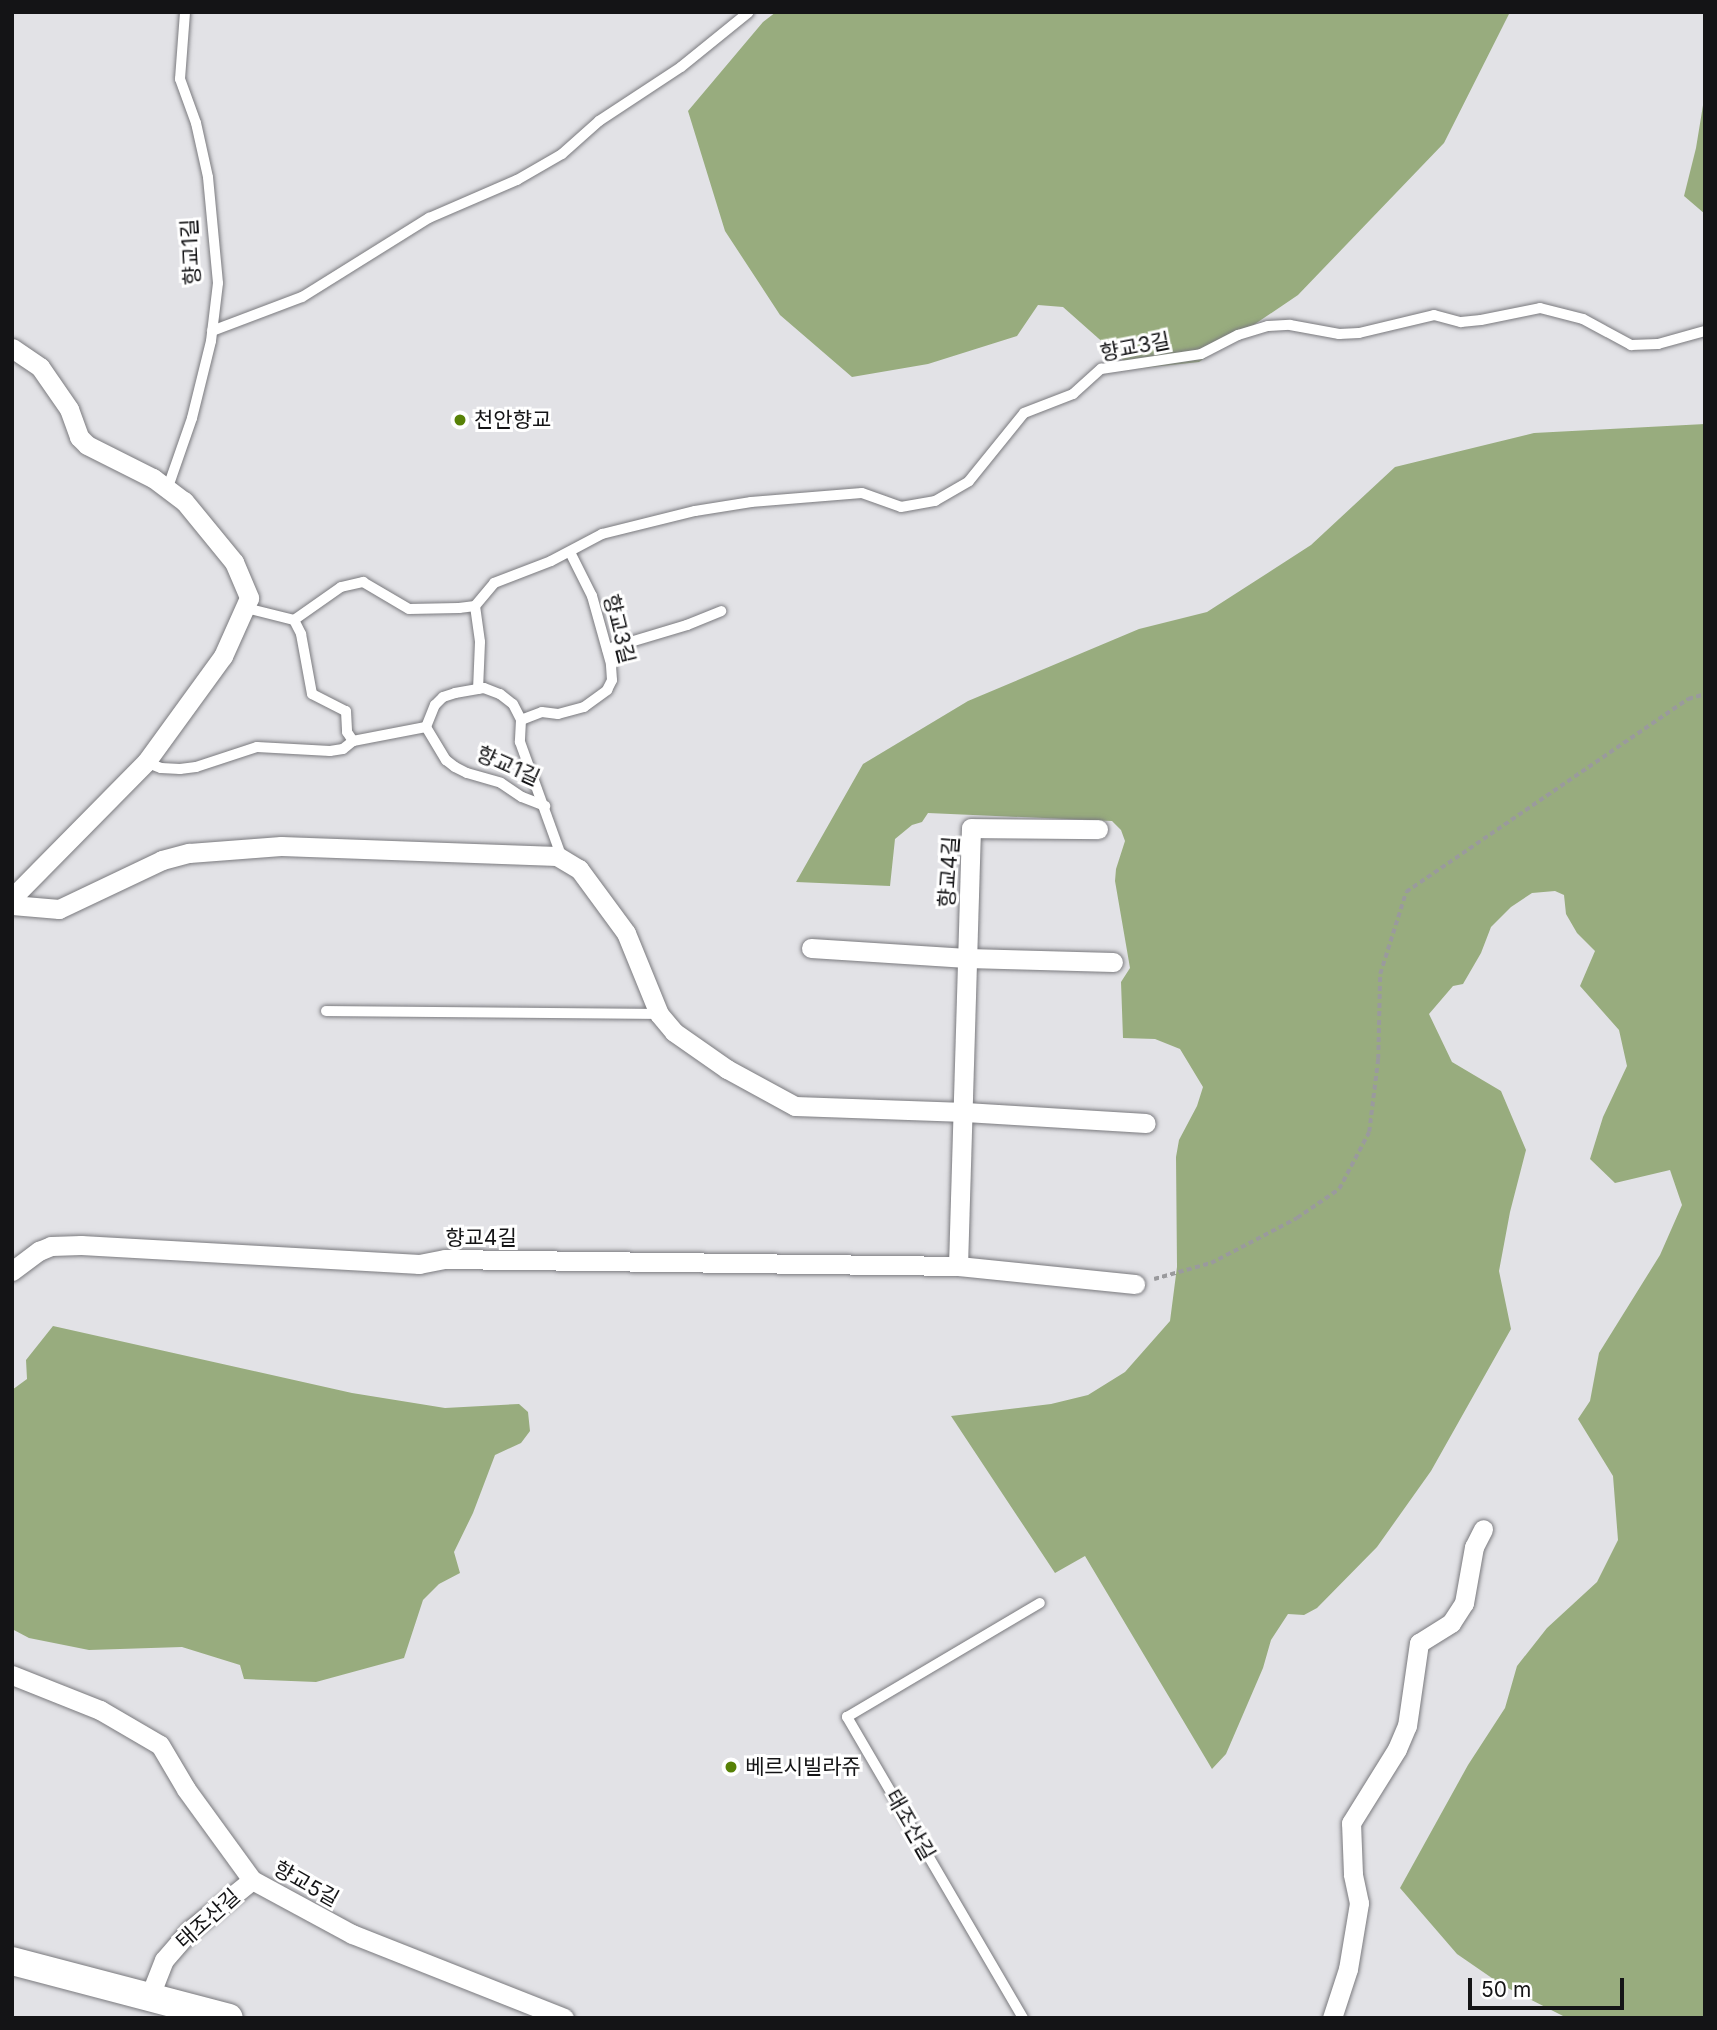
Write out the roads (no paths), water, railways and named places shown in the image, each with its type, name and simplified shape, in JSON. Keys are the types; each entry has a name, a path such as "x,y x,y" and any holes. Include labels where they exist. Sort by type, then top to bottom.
{"street":[{"path":"12,348 40,367 69,409 79,437 87,445 168,487 184,501 234,562 247,591 246,608 223,656 146,762 12,898"},
{"name":"향교4길","path":"958,1266 965,1112 971,828 1098,830"},
{"path":"12,905 60,909 162,860 189,853 281,846 562,858 579,869 626,933 659,1014 674,1032 727,1069 795,1106 965,1112 1146,1123"},
{"path":"811,948 967,958 1113,962"},
{"name":"향교4길","path":"12,1271 39,1251 51,1246 80,1245 419,1264 445,1259 958,1266 1135,1284"},
{"path":"1332,2018 1348,1969 1359,1903 1353,1874 1351,1823 1397,1749 1407,1726 1419,1643 1451,1623 1464,1603 1474,1547 1483,1529"},
{"name":"향교5길","path":"12,1675 100,1710 160,1745 186,1789 252,1880 352,1934 564,2018"},
{"name":"태조산길","path":"149,1998 164,1960 172,1950 189,1931 252,1880"},
{"path":"12,1961 229,2018"}],"lane":[{"name":"향교1길","path":"168,487 192,418 212,331 218,283 215,237 202,148 180,79 185,12"},
{"path":"212,331 302,296 429,218 517,180 562,154 599,121 681,67 749,12"},
{"name":"향교3길","path":"475,606 494,583 570,552 602,534 622,528 751,502 862,493 901,507 934,501 969,481 1024,413 1073,394 1101,369 1201,354 1238,335 1268,326 1290,325 1339,334 1359,333 1434,315 1461,322 1541,308 1583,319 1631,345 1658,344 1705,331"},
{"name":"향교3길","path":"521,720 542,712 571,712 584,707 607,690 612,680 607,649 592,596 570,552"},
{"path":"246,608 294,620 351,583 363,582 403,606 418,610 475,606 480,642 478,689"},
{"path":"607,649 687,625 721,611"},
{"path":"294,620 301,634 312,694 346,711 347,732 353,741"},
{"path":"146,762 161,768 180,769 196,767 257,747 330,751 343,749 353,741 426,727 435,705 443,697 478,689 500,694 513,704 521,720 520,742 562,858"},
{"name":"향교1길","path":"426,727 446,760 455,766 467,773 500,783 522,797 545,806"},
{"path":"326,1011 659,1014"},
{"name":"태조산길","path":"1023,2018 847,1717 1040,1603"}],"place":[{"name":"천안향교","path":"460,420"},
{"name":"베르시빌라쥬","path":"731,1767"}]}
